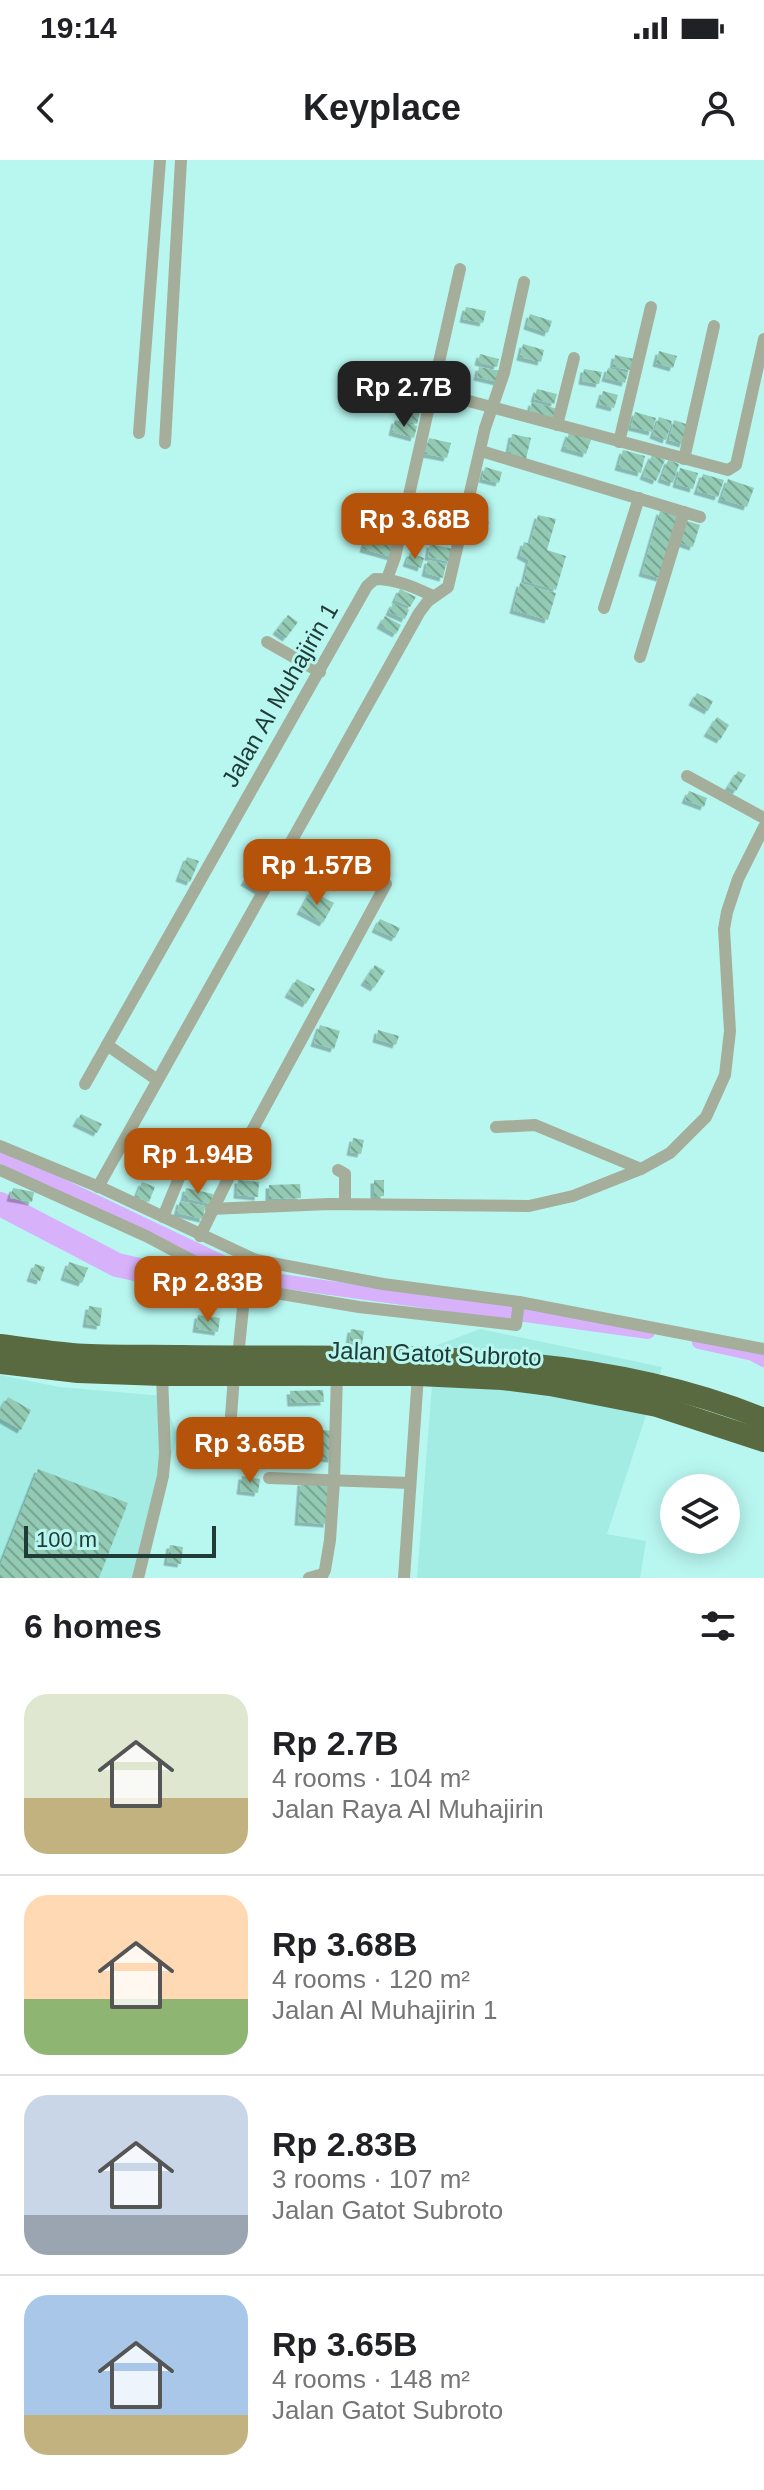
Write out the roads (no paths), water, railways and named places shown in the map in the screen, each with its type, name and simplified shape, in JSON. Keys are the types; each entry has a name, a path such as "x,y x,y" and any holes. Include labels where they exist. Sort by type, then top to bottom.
{"highway":[{"name":"Jalan Gatot Subroto","path":"0,1345 73,1354 337,1375 502,1379 605,1394 657,1406 764,1441"},
{"name":"Jalan Gatot Subroto","path":"0,1363 78,1372 162,1375 236,1366 425,1356 513,1361 584,1371 661,1387 764,1419"}],"street":[{"path":"139,433 160,160"},
{"path":"165,443 181,160"},
{"path":"433,596 387,579 395,557 460,269"},
{"path":"98,1187 419,613 433,596 448,587 492,408 504,373 524,282"},
{"path":"149,302 174,303"},
{"path":"619,442 651,307"},
{"path":"684,459 714,326"},
{"path":"431,391 728,470 736,465 764,339"},
{"path":"557,425 574,358"},
{"path":"481,451 700,517"},
{"path":"604,608 639,498"},
{"path":"640,657 684,512"},
{"name":"Jalan Al Muhajirin 1","path":"85,1084 367,586 375,579 387,579"},
{"path":"267,642 320,672"},
{"path":"687,776 764,818"},
{"path":"211,1209 345,1204 529,1206 573,1196 641,1169 670,1153 706,1117 725,1075 730,1031 724,929 738,879 764,827"},
{"path":"200,1236 211,1209 386,884"},
{"path":"107,1045 156,1079"},
{"path":"496,1127 526,1124 547,1129 641,1169"},
{"path":"0,1146 163,1217 254,1264 519,1305 764,1349"},
{"path":"39,1185 46,1168"},
{"path":"0,1170 39,1185 246,1286 359,1307 518,1324 519,1305"},
{"path":"338,1170 345,1174 345,1204"},
{"path":"163,1217 182,1171"},
{"path":"229,1443 246,1286 254,1264"},
{"path":"138,1578 163,1476 162,1375"},
{"path":"309,1578 323,1574 330,1540 337,1375"},
{"path":"404,1578 418,1375"},
{"path":"269,1478 410,1483"}],"waterway":[{"path":"0,1156 239,1270 273,1280 648,1332"},
{"path":"0,1204 117,1265 240,1292"},
{"path":"699,1342 753,1354 764,1360"}]}
